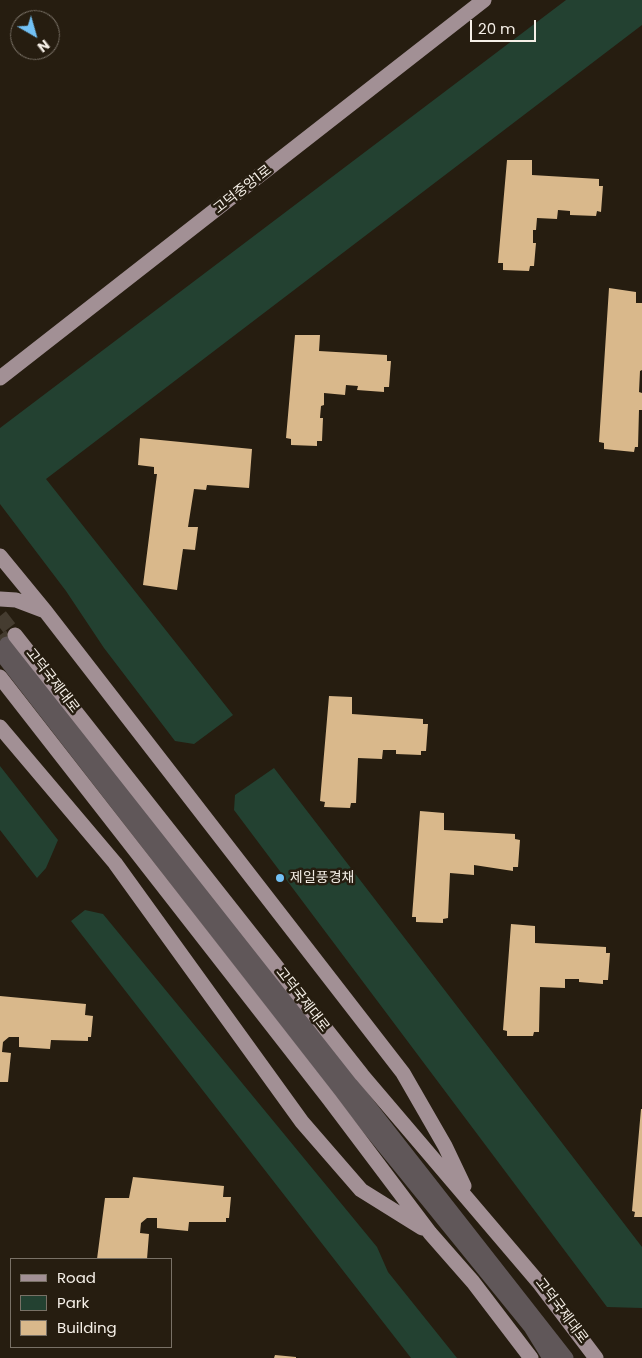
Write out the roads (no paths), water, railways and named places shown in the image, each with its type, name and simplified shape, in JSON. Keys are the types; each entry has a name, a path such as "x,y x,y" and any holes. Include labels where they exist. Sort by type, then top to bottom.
{"main road":[{"name":"고덕중앙1로","path":"0,378 484,0"},
{"path":"0,556 46,612 403,1073 445,1146 474,1205"},
{"path":"0,599 16,600 46,612"},
{"name":"고덕국제대로","path":"7,644 362,1075 540,1284 596,1358"},
{"path":"0,677 329,1099 430,1233 474,1282 531,1358"},
{"path":"0,727 116,863 308,1128 361,1190 430,1233"}],"lane":[{"path":"7,644 371,1130 532,1327 550,1358"},
{"path":"7,644 566,1358"}],"tunnel":[{"path":"0,616 15,635"},
{"path":"0,635 7,644"}],"place":[{"name":"제일풍경채","path":"280,878"}]}
